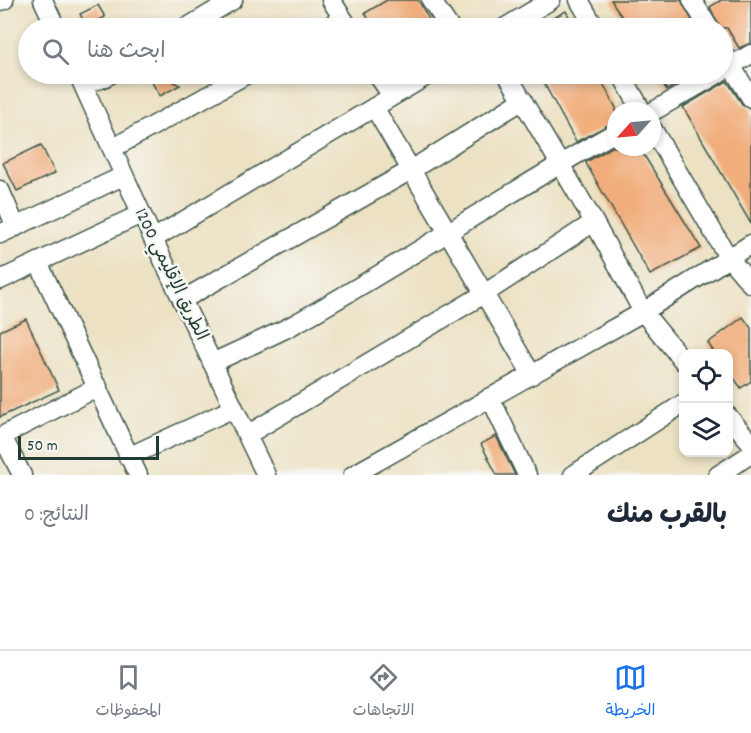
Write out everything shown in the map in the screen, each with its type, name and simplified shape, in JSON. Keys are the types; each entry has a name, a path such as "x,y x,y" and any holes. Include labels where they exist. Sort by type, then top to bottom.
{"street":[{"path":"43,0 51,18"},
{"path":"203,18 233,0"},
{"path":"331,0 342,18"},
{"path":"431,0 443,18"},
{"path":"521,18 551,0"},
{"path":"579,0 589,18"},
{"path":"695,1 704,18"},
{"path":"733,61 751,54"},
{"path":"733,76 751,98"},
{"name":"الطريق الإقليمي 1200","path":"82,84 123,176 266,475"},
{"path":"112,148 229,84"},
{"path":"384,84 392,96"},
{"path":"153,239 413,84"},
{"path":"513,84 594,222 643,312 679,356"},
{"path":"627,84 637,102"},
{"path":"661,106 695,84"},
{"path":"182,300 411,170 523,100"},
{"path":"374,107 532,375"},
{"path":"212,363 290,326 607,137"},
{"path":"661,143 728,257 751,284"},
{"path":"0,189 8,231 123,176"},
{"path":"0,280 141,214"},
{"path":"247,435 484,294 594,222"},
{"path":"353,475 643,312 751,244"},
{"path":"38,262 138,475"},
{"path":"22,475 1,436 98,387"},
{"path":"490,397 527,475"},
{"path":"573,475 679,406"},
{"path":"128,457 234,408"},
{"path":"733,421 751,442"},
{"path":"718,475 751,454"}],"building":[{"path":"387,0 418,0 428,18 368,18 365,13"},
{"path":"611,0 681,0 691,18 623,18"},
{"path":"721,0 751,0 751,43 739,48 733,38 733,18 715,18 710,7"},
{"path":"98,5 105,17 82,18 80,14"},
{"path":"566,11 570,18 553,18"},
{"path":"153,84 180,85 160,96"},
{"path":"544,84 603,84 613,102 607,102 607,126 576,142"},
{"path":"663,84 678,84 667,90"},
{"path":"722,84 729,84 742,104 751,109 751,224 683,107"},
{"path":"41,145 55,173 17,191 3,163"},
{"path":"607,150 607,156 645,156 701,248 650,275 586,162"},
{"path":"743,317 751,328 751,381 741,388 733,377 733,349 712,349 708,343"},
{"path":"26,319 59,390 0,417 0,331"},
{"path":"496,436 515,475 497,475 481,444"}]}
